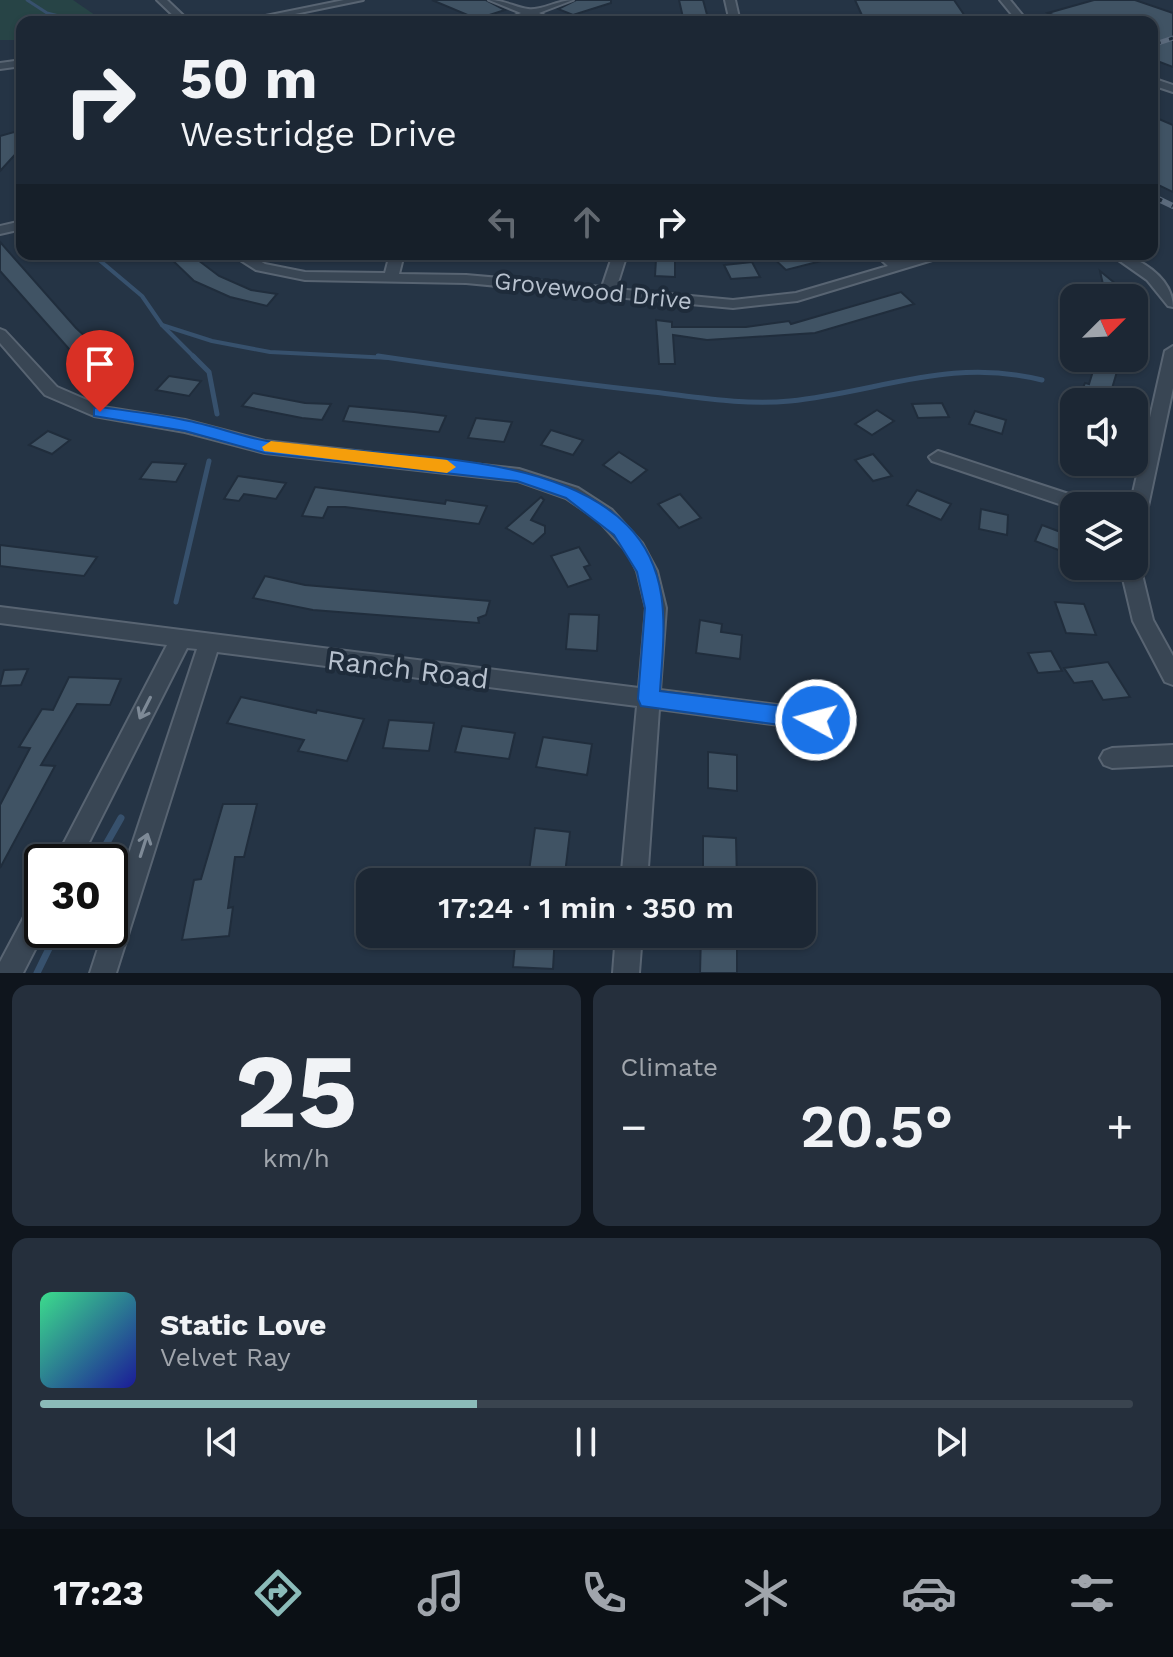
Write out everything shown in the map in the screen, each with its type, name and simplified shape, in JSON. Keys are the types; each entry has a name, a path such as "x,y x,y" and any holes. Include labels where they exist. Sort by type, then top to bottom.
{"street":[{"path":"162,0 179,16"},
{"path":"273,16 358,0"},
{"path":"494,0 538,16"},
{"path":"522,16 568,0"},
{"path":"1005,0 1018,16"},
{"name":"Grovewood Drive","path":"249,260 261,267 285,273 508,282 716,304 760,303 797,297 925,260"},
{"path":"391,278 396,260"},
{"path":"607,293 618,260"},
{"path":"889,260 899,268"},
{"path":"1126,260 1152,277 1173,303"},
{"path":"4,345 51,391 100,412 185,426 265,447 519,475 572,493 621,530 647,571 656,608 635,868"},
{"path":"1141,492 1173,351"},
{"path":"938,457 1060,498"},
{"path":"1133,580 1143,621 1173,676"},
{"name":"Ranch Road","path":"0,615 816,720"},
{"path":"75,844 181,638"},
{"path":"103,973 209,644"},
{"path":"1112,758 1173,755"},
{"path":"9,973 24,944"},
{"path":"626,973 628,948"}],"green space":[{"path":"0,0 73,0 96,16 16,16 16,40 0,40"}],"building":[{"path":"432,0 486,0 505,10 486,16 470,16"},
{"path":"576,0 611,0 611,3 573,15 558,9"},
{"path":"679,0 703,0 707,16 683,16"},
{"path":"855,0 954,0 965,16 862,16"},
{"path":"1094,0 1135,0 1173,13 1173,67 1158,61 1158,16 1056,16 1048,13"},
{"path":"1158,119 1173,125 1173,192 1158,185"},
{"path":"16,134 16,154 0,171 0,136"},
{"path":"0,242 76,328 98,348 102,346 118,360 97,370 69,349 0,271"},
{"path":"172,260 198,260 219,276 251,290 277,294 267,306 230,297 194,281"},
{"path":"656,260 675,260 675,277 655,276"},
{"path":"775,260 825,260 786,270"},
{"path":"752,262 760,277 731,279 724,265"},
{"path":"1100,271 1116,284 1103,284"},
{"path":"901,292 914,304 815,333 707,340 673,335 675,364 659,364 656,320 672,322 672,327 746,327 789,321 791,324"},
{"path":"1093,372 1117,372 1112,388 1083,388 1085,383 1089,384"},
{"path":"169,376 201,381 189,396 156,390"},
{"path":"253,393 305,403 331,404 322,420 302,418 242,406"},
{"path":"942,403 949,417 918,418 912,404"},
{"path":"349,406 446,416 439,432 343,421"},
{"path":"877,410 894,421 872,435 855,424"},
{"path":"975,411 1006,420 1002,434 969,424"},
{"path":"476,418 512,422 504,442 468,438"},
{"path":"551,430 583,440 573,455 541,445"},
{"path":"48,431 70,440 52,454 29,445"},
{"path":"619,452 647,470 631,483 603,465"},
{"path":"873,454 892,476 873,481 855,460"},
{"path":"152,462 186,464 176,482 140,479"},
{"path":"238,476 286,483 276,499 244,494 239,501 224,499"},
{"path":"315,487 445,504 446,500 487,506 479,524 345,507 328,507 323,518 302,516"},
{"path":"917,490 951,504 941,520 907,505"},
{"path":"680,494 701,518 679,528 658,504"},
{"path":"541,497 544,500 531,520 545,526 545,533 533,544 506,528"},
{"path":"981,509 1008,515 1007,535 979,529"},
{"path":"1042,525 1060,532 1060,551 1035,541"},
{"path":"0,545 97,557 84,576 24,569 0,566"},
{"path":"579,547 590,565 584,567 591,579 568,587 551,556"},
{"path":"265,576 305,585 490,601 486,615 478,618 479,623 313,610 253,598"},
{"path":"1055,602 1084,604 1096,635 1066,633"},
{"path":"569,614 599,615 597,651 566,649"},
{"path":"700,620 722,624 721,632 742,635 740,659 696,653"},
{"path":"1051,651 1062,671 1038,673 1028,653"},
{"path":"1108,662 1130,697 1103,700 1092,681 1074,683 1064,668"},
{"path":"28,669 21,685 0,686 4,670"},
{"path":"69,677 121,679 110,705 77,704 41,765 55,766 0,868 0,805 30,748 19,747 42,709 53,710"},
{"path":"241,697 316,713 317,710 364,719 347,761 298,751 304,740 227,723"},
{"path":"389,720 434,723 429,751 383,748"},
{"path":"462,726 515,733 509,759 455,752"},
{"path":"543,737 592,744 587,775 536,767"},
{"path":"708,752 737,755 737,791 708,788"},
{"path":"223,804 257,804 244,857 235,857 228,908 233,907 229,936 182,940 194,880 201,879"},
{"path":"535,828 570,832 566,868 529,868"},
{"path":"703,836 736,838 737,868 703,868"},
{"path":"515,948 554,948 553,969 513,967"},
{"path":"701,948 737,948 737,973 700,973"}],"waterway":[{"path":"27,0 47,13 59,16"},
{"path":"99,260 142,296 162,325"},
{"path":"162,325 212,341 270,352 391,358"},
{"path":"162,325 209,372 217,414"},
{"path":"378,356 577,383 754,402 823,397 945,374 976,372 1042,380"},
{"path":"176,602 209,461"},
{"path":"106,844 121,818"},
{"path":"37,973 49,948"}],"railway":[{"path":"1158,43 1173,38"},
{"path":"1158,199 1173,206"}],"slow traffic":[{"path":"271,447 447,467"}],"route":[{"path":"100,412 157,420 265,447 519,475 572,493 590,503 621,530 647,571 656,608 649,699 816,720"}]}
